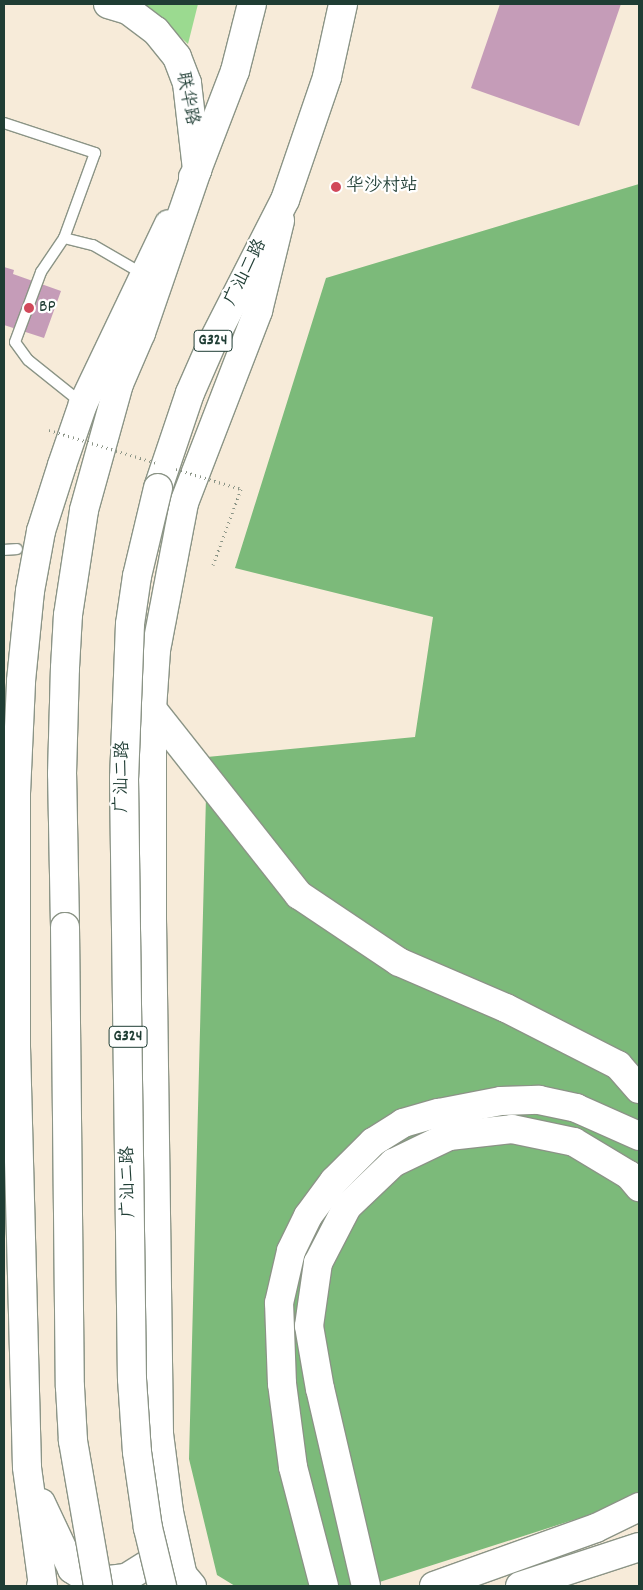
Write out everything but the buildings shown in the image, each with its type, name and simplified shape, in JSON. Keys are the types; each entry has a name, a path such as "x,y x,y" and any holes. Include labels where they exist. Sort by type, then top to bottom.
{"main road":[{"name":"联华路","path":"108,4 128,10 156,32 177,57 187,83 197,170"},
{"path":"98,1586 89,1546 73,1441 67,1336 62,774 68,614 84,510 120,384 141,333 197,170 235,71 252,4"},
{"name":"广汕二路","path":"180,1583 148,1528 137,1452 132,1379 124,795 130,624 137,576 161,473 190,393 212,343 285,200 327,77 343,4"},
{"path":"42,1585 27,1467 16,1044 16,793 24,653 30,591 41,531 83,404 144,274 197,170"},
{"path":"180,1583 159,1434 152,709 162,608 184,503 258,311 285,200"},
{"path":"4,679 24,653"},
{"path":"152,709 299,895 399,962 506,1008 618,1065 639,1088"},
{"path":"4,758 16,793"},
{"path":"324,1586 293,1467 282,1384 279,1303 291,1251 308,1216 334,1181 373,1142 403,1123 439,1113 501,1101 539,1100 576,1108 639,1136"},
{"path":"366,1586 320,1389 309,1326 318,1263 347,1207 393,1163 417,1151 449,1136 512,1129 574,1142 629,1175 639,1187"},
{"path":"27,1467 57,1541 72,1568 92,1582 126,1578 152,1562 162,1550 169,1512"},
{"path":"434,1586 596,1528 639,1507"},
{"path":"520,1586 639,1547"}],"lane":[{"path":"4,123 94,153 64,238 41,272 15,342 28,360 83,404"},
{"path":"64,238 93,245 144,274"},
{"path":"4,550 17,549"}],"path":[{"path":"48,430 161,473 241,489 213,566"}],"green space":[{"path":"144,4 198,4 188,44"},
{"path":"639,184 639,1499 367,1586 235,1586 217,1575 189,1459 207,757 415,737 433,617 235,568 326,278"}],"place":[{"name":"华沙村站","path":"336,187"},
{"name":"BP","path":"29,308"}]}
